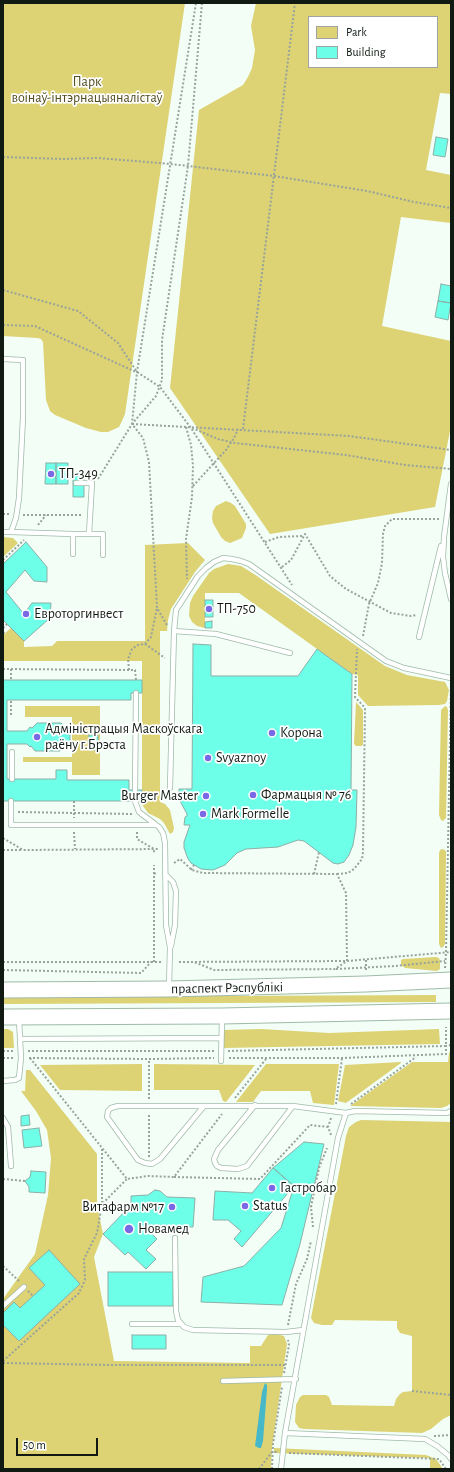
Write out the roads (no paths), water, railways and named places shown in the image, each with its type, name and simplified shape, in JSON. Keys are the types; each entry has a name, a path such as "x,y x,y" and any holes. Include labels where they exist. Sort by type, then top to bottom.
{"highway":[{"name":"праспект Рэспублікі","path":"3,990 169,989 366,984 448,975"},
{"name":"праспект Рэспублікі","path":"3,1017 222,1016 451,1011"}],"lane":[{"path":"3,359 23,360 23,417 19,498 16,518 11,532"},
{"path":"76,483 92,483 89,534"},
{"path":"451,484 443,557 451,599"},
{"path":"3,532 103,534 103,555"},
{"path":"73,534 73,554"},
{"path":"420,637 444,537"},
{"path":"170,788 173,663 176,610 206,568 223,558 241,560 249,564 378,656 396,665 451,678"},
{"path":"174,634 216,634 290,653"},
{"path":"135,790 136,693"},
{"path":"12,752 12,779"},
{"path":"11,801 11,825 156,825"},
{"path":"135,801 139,812 164,833 166,924 170,947 169,989"},
{"path":"165,874 173,882 176,891 175,925 170,947"},
{"path":"221,1060 222,1016"},
{"path":"3,1081 15,1080 19,1078 21,1058 19,1017"},
{"path":"20,1038 221,1038"},
{"path":"255,1105 218,1150 214,1159 217,1166 221,1168 238,1169 247,1166 293,1106"},
{"path":"204,1106 160,1159 157,1162 148,1164 138,1160 107,1117 108,1111 114,1106 255,1105 293,1106 346,1113 355,1111 451,1112"},
{"path":"281,1469 285,1432 296,1379 303,1330 338,1138 346,1113"},
{"path":"3,1118 8,1127 11,1166"},
{"path":"176,1238 176,1311 180,1324"},
{"path":"3,1306 24,1286"},
{"path":"132,1324 180,1324 193,1330 286,1332 303,1330"},
{"path":"223,1380 296,1379"},
{"path":"285,1432 425,1440 448,1454 451,1459"}],"water":[{"path":"265,1383 267,1385 267,1389 263,1441 261,1448 259,1448 255,1446 262,1392"}],"place":[{"name":"ТП-349","path":"51,474"},
{"name":"ТП-750","path":"209,609"},
{"name":"Евроторгинвест","path":"26,614"},
{"name":"Корона","path":"272,733"},
{"name":"Адміністрацыя Маскоўскага раёну г.Брэста","path":"37,737"},
{"name":"Svyaznoy","path":"208,758"},
{"name":"Фармацыя № 76","path":"253,795"},
{"name":"Burger Master","path":"206,796"},
{"name":"Mark Formelle","path":"203,814"},
{"name":"Гастробар","path":"272,1188"},
{"name":"Status","path":"245,1206"},
{"name":"Витафарм №17","path":"172,1207"},
{"name":"Новамед","path":"129,1229"}],"park label":[{"name":"Парк воінаў-інтэрнацыяналістаў","path":"87,90"}]}
